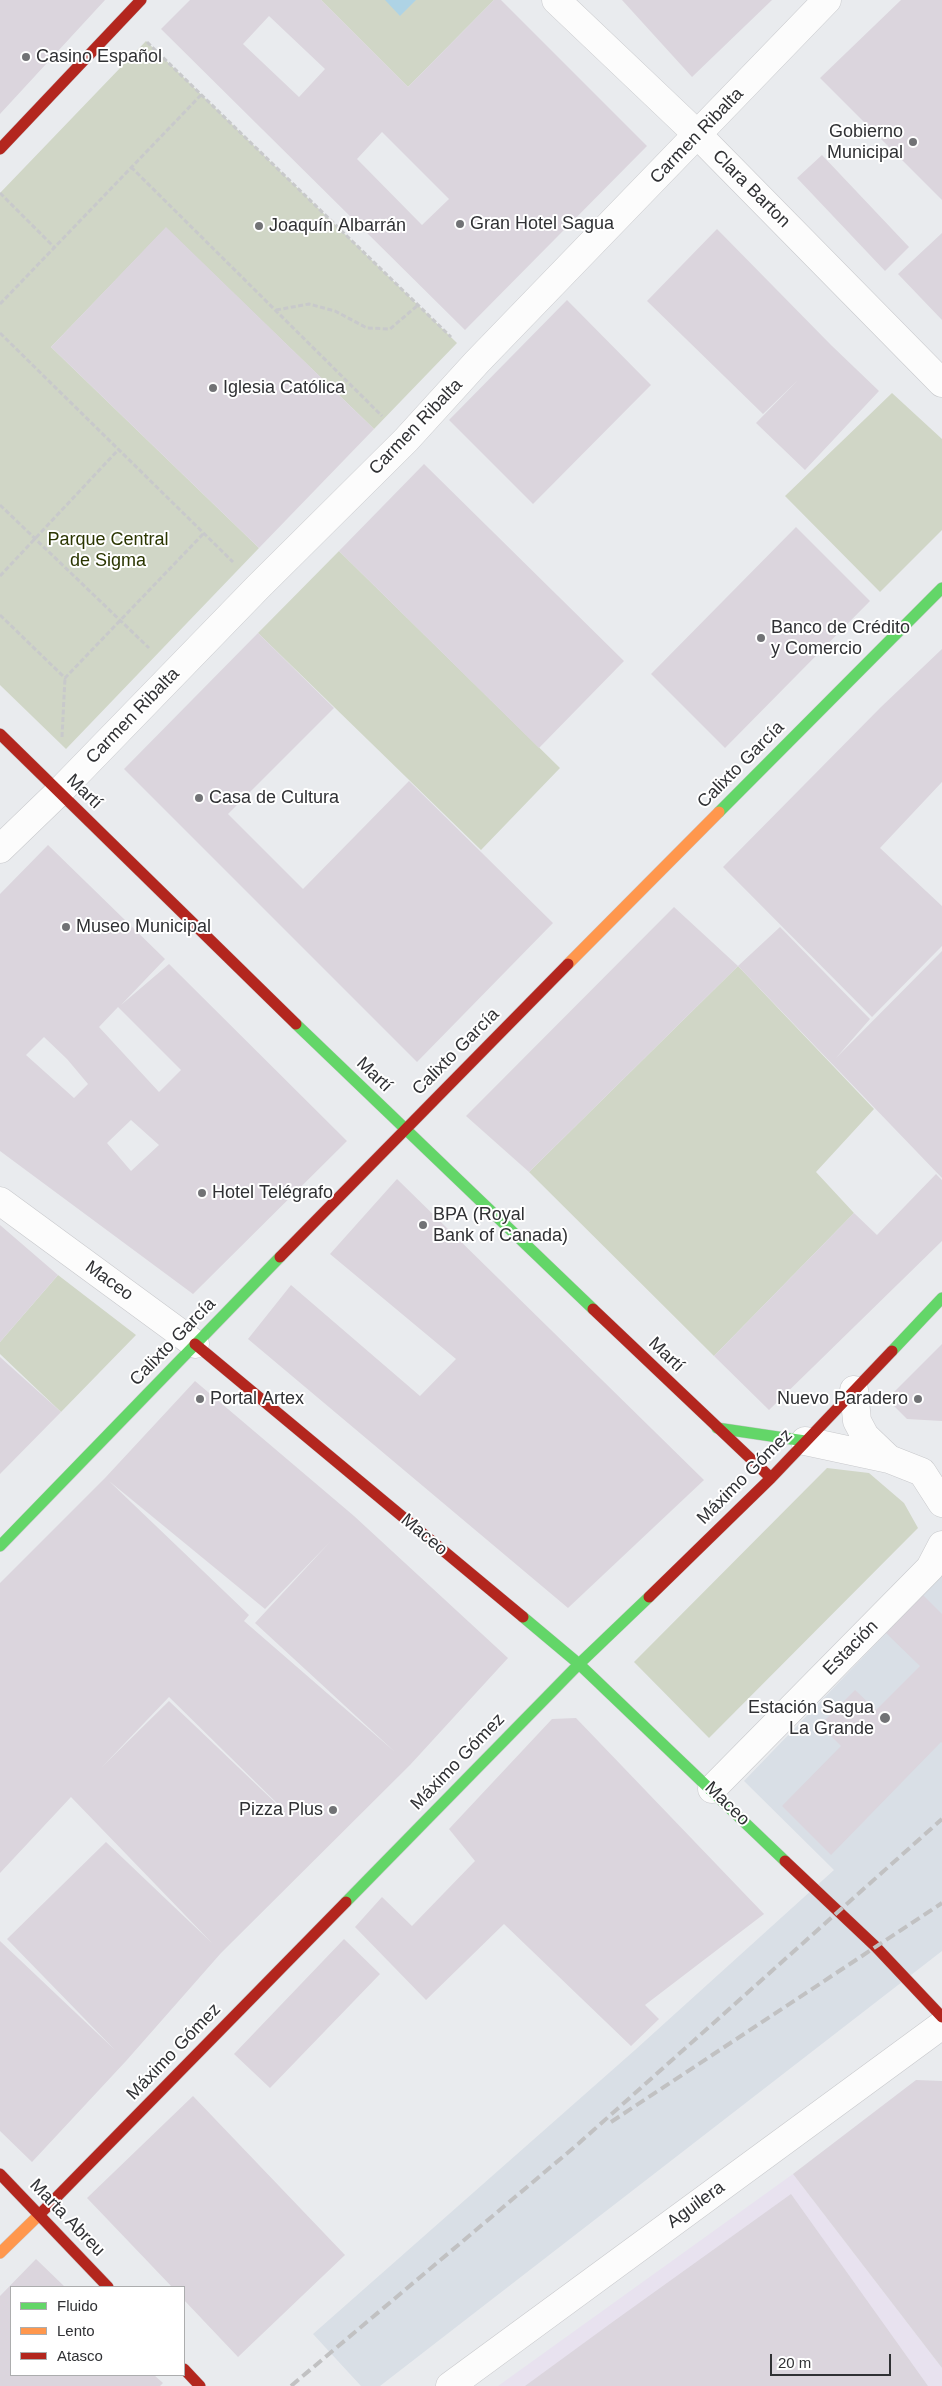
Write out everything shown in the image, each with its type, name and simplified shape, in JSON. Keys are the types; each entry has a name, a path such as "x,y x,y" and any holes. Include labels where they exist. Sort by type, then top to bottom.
{"main road":[{"path":"0,149 141,0"},
{"name":"Calixto García","path":"0,1546 404,1129 942,588"},
{"name":"Martí","path":"0,734 404,1129 770,1478"},
{"name":"Máximo Gómez","path":"0,2253 579,1664 770,1478 942,1298"},
{"name":"Maceo","path":"195,1344 579,1664 890,1961 942,2017"},
{"path":"717,1428 805,1441"},
{"name":"Marta Abreu","path":"0,2174 107,2286"},
{"path":"185,2370 200,2386"}],"street":[{"name":"Clara Barton","path":"556,0 698,135 942,383"},
{"name":"Carmen Ribalta","path":"0,849 59,792 258,587 406,440 477,362 827,0"},
{"name":"Maceo","path":"0,1201 195,1344"},
{"path":"854,1390 856,1421 865,1436 889,1459"},
{"path":"805,1441 889,1459 922,1472 942,1503"},
{"name":"Estación","path":"712,1789 930,1568 942,1545"},
{"name":"Aguilera","path":"450,2386 942,2025"}],"path":[{"path":"123,19 477,362"},
{"path":"0,304 201,95"},
{"path":"131,167 406,440"},
{"path":"0,193 54,247"},
{"path":"276,310 309,304 335,311 367,328 390,329 418,305"},
{"path":"0,332 258,587"},
{"path":"0,576 119,449"},
{"path":"0,505 175,673"},
{"path":"0,615 65,678 204,533"}],"shaded area":[{"name":"Estación Sagua La Grande","path":"942,1575 942,1951 380,2386 361,2386 313,2334 635,2050 834,1870 744,1781"},
{"path":"793,2174 942,2368 942,2386 498,2386"}],"green space":[{"path":"321,0 494,0 408,87"},
{"name":"Parque Central de Sigma","path":"146,41 457,343 374,429 166,228 51,347 259,548 66,749 0,685 0,193"},
{"path":"892,393 942,439 942,530 880,592 785,496"},
{"path":"339,551 560,768 481,850 258,633"},
{"path":"738,966 874,1109 816,1172 854,1213 714,1356 529,1172"},
{"path":"58,1275 136,1335 61,1412 0,1354 0,1342"},
{"path":"827,1468 869,1473 904,1503 918,1528 709,1738 634,1662"}],"water":[{"path":"385,0 416,0 400,16"}],"building":[{"name":"Casino Español","path":"0,0 105,0 0,114"},
{"path":"190,0 321,0 408,87 494,0 501,0 647,146 465,330 161,29","holes":["269,16 325,69 299,97 243,44","382,132 449,199 422,225 357,159"]},
{"path":"622,0 772,0 692,77"},
{"name":"Gobierno Municipal","path":"901,0 942,0 942,200 820,78"},
{"path":"822,155 909,247 885,271 797,178"},
{"name":"Iglesia Católica","path":"166,227 374,429 259,548 51,347"},
{"path":"717,229 879,391 805,470 756,423 798,380 763,414 647,301"},
{"path":"942,233 942,320 898,274"},
{"path":"567,300 651,385 533,504 449,420"},
{"path":"424,464 624,661 539,748 339,551"},
{"name":"Banco de Crédito y Comercio","path":"796,527 870,601 725,748 651,674"},
{"path":"258,633 334,708 228,814 303,889 409,781 553,923 417,1062 124,769"},
{"path":"942,649 942,782 880,848 942,906 942,946 872,1017 723,867 881,707"},
{"path":"48,845 165,959 121,1005 169,964 347,1141 193,1294 0,1151 0,894","holes":["118,1007 181,1070 159,1092 99,1027","44,1037 67,1059 88,1084 74,1098 26,1055","131,1120 159,1145 131,1171 107,1143"]},
{"path":"674,907 738,966 529,1172 466,1116"},
{"path":"780,927 870,1019 836,1058 942,951 942,1178 738,966"},
{"path":"936,1174 942,1180 942,1241 769,1410 714,1356 854,1213 877,1235"},
{"path":"397,1179 704,1480 568,1608 248,1339 291,1285 420,1396 456,1359 330,1254"},
{"path":"0,1225 58,1275 0,1342"},
{"path":"942,1344 942,1421 907,1419 887,1399"},
{"path":"0,1357 61,1412 0,1474"},
{"path":"195,1381 354,1516 508,1658 410,1765 221,1953 126,2061 32,2162 0,2131 0,1941 115,2050 7,1939 106,1842 212,1943 71,1797 0,1873 0,1583 105,1478","holes":["109,1481 265,1609 330,1542 255,1623 395,1752 244,1621 249,1615","169,1697 285,1811 169,1701 102,1767"]},
{"name":"Estación Sagua La Grande","path":"923,1595 942,1614 942,1743 831,1855 782,1806 841,1746 820,1725 855,1690 876,1710 920,1666 886,1633"},
{"path":"576,1718 764,1914 645,2005 659,2019 631,2046 504,1924 426,2000 355,1927 382,1897 412,1926 475,1861 449,1829 552,1719"},
{"path":"344,1939 380,1974 270,2088 234,2054"},
{"path":"916,2080 942,2081 942,2368 793,2174"},
{"path":"193,2096 345,2255 238,2357 185,2301 185,2286 171,2286 87,2198"},
{"path":"791,2194 928,2386 525,2386 614,2321"},
{"path":"36,2259 64,2286 10,2286 10,2376 155,2376 163,2383 160,2386 0,2386 0,2296"}],"railway":[{"path":"291,2386 578,2144 942,1819"},
{"path":"611,2122 942,1903"}],"traffic: fast":[{"path":"719,812 942,588"},
{"path":"296,1024 593,1309"},
{"path":"0,1546 280,1257"},
{"path":"892,1351 942,1298"},
{"path":"717,1428 805,1441"},
{"path":"346,1902 579,1664 649,1597"},
{"path":"523,1617 579,1664 785,1861"}],"traffic: slow":[{"path":"568,964 719,812"},
{"path":"0,2253 40,2214"}],"traffic: jam":[{"path":"0,149 141,0"},
{"path":"0,734 296,1024"},
{"path":"280,1257 568,964"},
{"path":"593,1309 771,1478"},
{"path":"195,1344 523,1617"},
{"path":"649,1597 771,1478 892,1351"},
{"path":"785,1861 876,1947 942,2017"},
{"path":"40,2214 346,1902"},
{"path":"0,2174 107,2286"},
{"path":"185,2370 200,2386"}],"place":[{"name":"Casino Español","path":"26,57"},
{"name":"Gobierno Municipal","path":"913,142"},
{"name":"Gran Hotel Sagua","path":"460,224"},
{"name":"Joaquín Albarrán","path":"259,226"},
{"name":"Iglesia Católica","path":"213,388"},
{"name":"Banco de Crédito y Comercio","path":"761,638"},
{"name":"Casa de Cultura","path":"199,798"},
{"name":"Museo Municipal","path":"66,927"},
{"name":"Hotel Telégrafo","path":"202,1193"},
{"name":"BPA (Royal Bank of Canada)","path":"423,1225"},
{"name":"Portal Artex","path":"200,1399"},
{"name":"Nuevo Paradero","path":"918,1399"},
{"name":"Estación Sagua La Grande","path":"885,1718"},
{"name":"Pizza Plus","path":"333,1810"}]}
